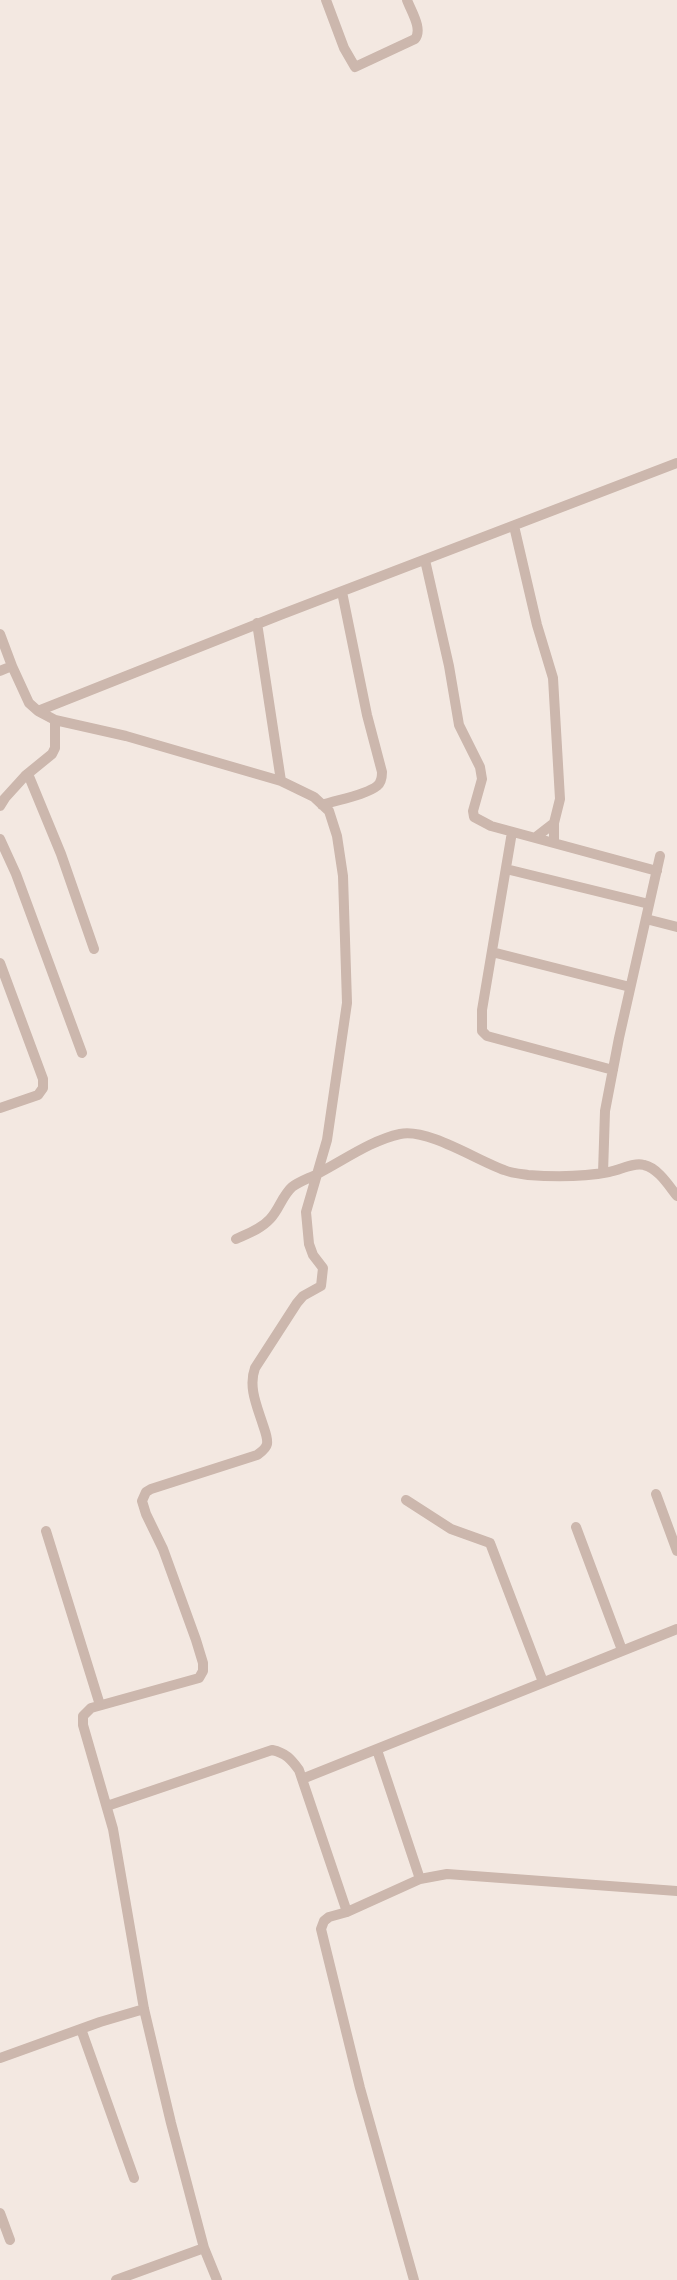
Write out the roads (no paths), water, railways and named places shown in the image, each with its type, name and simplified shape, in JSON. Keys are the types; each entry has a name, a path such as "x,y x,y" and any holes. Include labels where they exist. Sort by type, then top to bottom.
{"street":[{"path":"326,0 344,48 355,67 415,39 418,32 417,26 407,0"},
{"path":"38,711 257,623 342,592 677,463"},
{"path":"514,526 537,624 554,678 560,799 554,823 554,842"},
{"path":"425,560 449,666 459,725 480,767 482,779 473,811 474,818 478,821 512,832 536,837 657,871"},
{"path":"322,805 369,790 377,786 382,780 382,772 367,715 342,592"},
{"path":"257,623 281,781"},
{"path":"0,634 12,666 29,703 38,711 55,720 126,736 281,781 314,797 328,812 337,836 343,876 347,1003 327,1140 306,1212 309,1244 314,1255 323,1268 321,1286 303,1296 297,1303 255,1368 252,1376 252,1388 266,1435 267,1444 264,1450 257,1455 151,1489 143,1496 142,1501 146,1514 163,1549 196,1640 203,1663 203,1671 199,1678 100,1705 91,1708 83,1716 83,1725 113,1829 144,2009 171,2123 204,2248 217,2280"},
{"path":"0,671 12,666"},
{"path":"2,801 28,774 52,754 55,748 55,720"},
{"path":"28,774 61,854 94,949"},
{"path":"536,837 554,823"},
{"path":"512,832 482,1010 482,1031 487,1036 613,1070"},
{"path":"0,839 16,874 82,1053"},
{"path":"603,1173 605,1111 630,987 660,856"},
{"path":"506,869 649,904"},
{"path":"646,920 677,927"},
{"path":"492,952 630,987"},
{"path":"0,963 43,1079 43,1088 38,1095 0,1108"},
{"path":"236,1239 259,1228 270,1219 290,1188 374,1144 400,1134 412,1133 468,1152 505,1171 528,1175 575,1176 603,1173 633,1165 644,1164 661,1177 677,1196"},
{"path":"656,1494 677,1551"},
{"path":"406,1500 451,1529 490,1543 543,1682"},
{"path":"576,1527 622,1650"},
{"path":"46,1532 100,1705"},
{"path":"302,1778 377,1750 677,1629"},
{"path":"107,1806 272,1750 283,1752 291,1758 302,1778 347,1912"},
{"path":"377,1750 420,1879"},
{"path":"414,2280 360,2088 342,2011 323,1942 321,1929 324,1922 329,1917 347,1912 420,1879 447,1874 677,1891"},
{"path":"0,2058 81,2029 144,2009"},
{"path":"81,2029 134,2178"},
{"path":"0,2213 10,2240"},
{"path":"116,2280 204,2248"}]}
